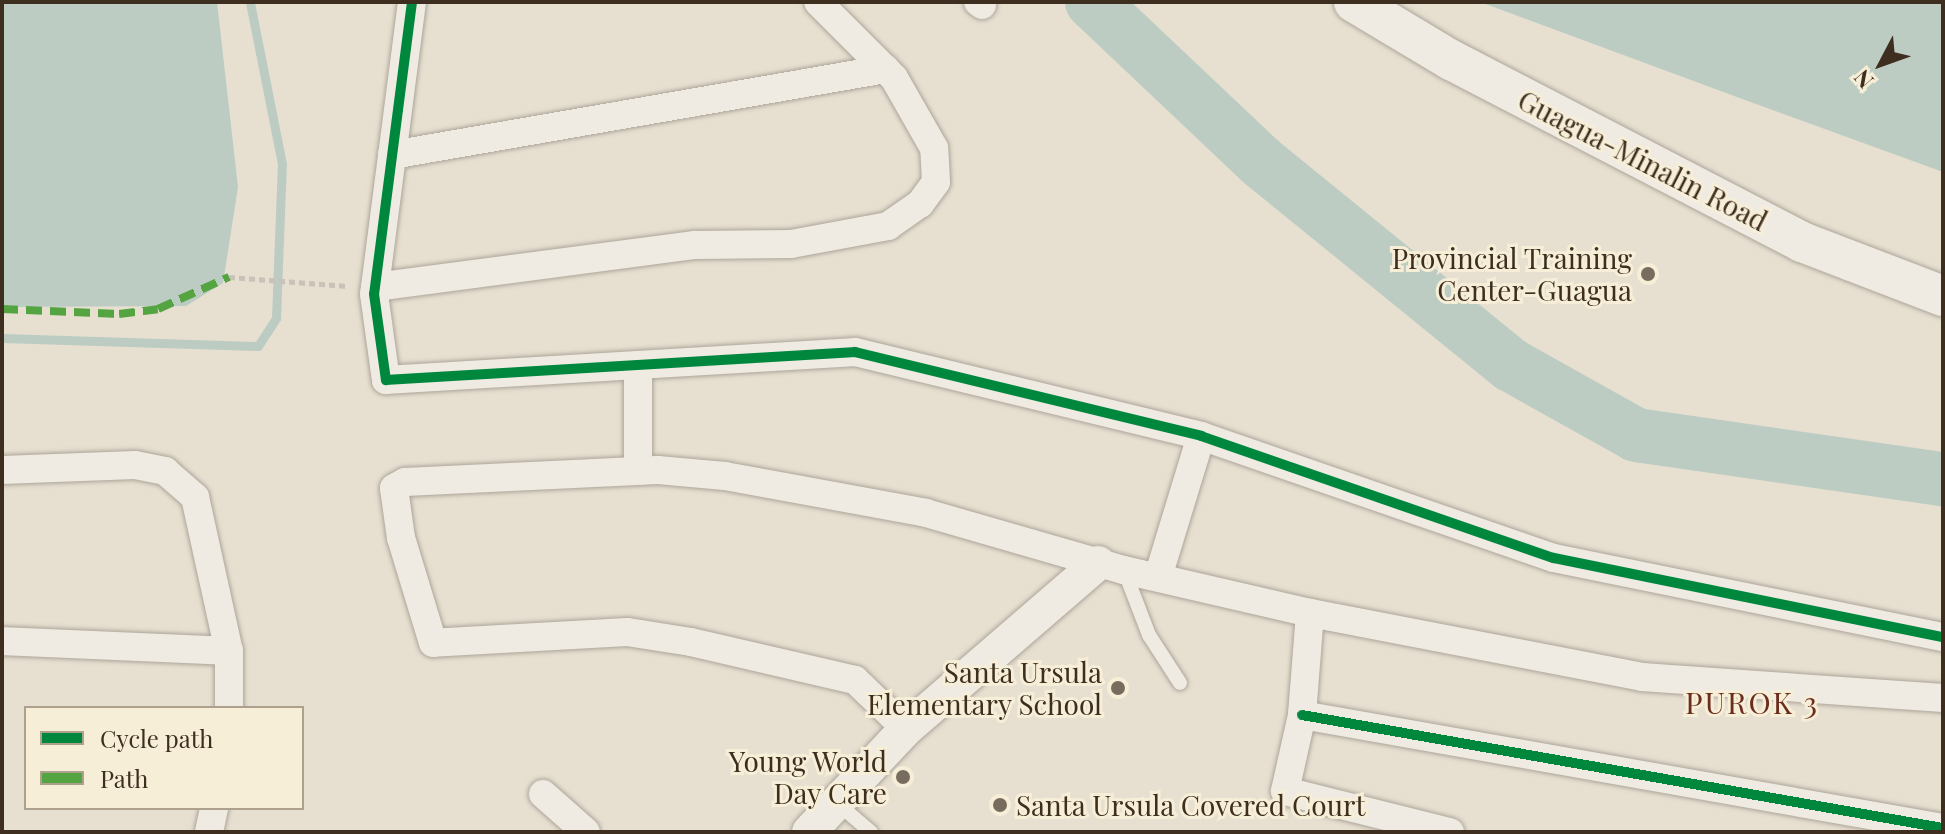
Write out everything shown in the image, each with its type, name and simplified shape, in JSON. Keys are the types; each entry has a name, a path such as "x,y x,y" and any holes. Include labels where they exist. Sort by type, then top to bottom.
{"main road":[{"name":"Guagua-Minalin Road","path":"1354,2 1451,60 1802,242 1943,296"}],"street":[{"path":"412,2 375,287 383,378 390,382 855,352 1201,436 1554,558 1943,637"},
{"path":"375,287 695,245 791,244 888,226 920,204 936,182 934,148 886,69 818,2"},
{"path":"392,155 886,69"},
{"path":"638,366 638,471"},
{"path":"1158,577 1201,436"},
{"path":"2,470 135,465 165,471 200,507 229,651 229,706"},
{"path":"906,729 855,680 691,642 627,632 433,643 401,538 394,488 405,482 638,471 725,476 926,513 1111,566 1310,613 1642,677 1943,698"},
{"path":"809,832 906,729 1111,566"},
{"path":"1310,613 1302,715 1285,791 1450,832"},
{"path":"2,641 229,651"},
{"path":"1302,715 1943,828"},
{"path":"543,794 586,832"},
{"path":"209,832 214,810"}],"lane":[{"path":"1111,566 1180,683"},
{"path":"837,803 871,832"}],"path":[{"path":"229,277 375,287"}],"shaded area":[{"path":"2,2 217,2 238,187 223,283 186,306 2,307"},
{"path":"1480,2 1943,2 1943,172 1745,100"}],"waterway":[{"path":"2,338 258,346 276,318 282,164 250,2"},
{"path":"1092,2 1260,161 1511,365 1636,435 1943,479"}],"marked path":[{"path":"2,309 119,314 158,309 229,277"}],"cycle path":[{"path":"412,2 374,294 386,380 855,352 1201,436 1554,558 1943,637"},
{"path":"1302,715 1943,828"}],"place":[{"name":"Provincial Training Center-Guagua","path":"1648,274"},
{"name":"Santa Ursula Elementary School","path":"1118,688"},
{"name":"Young World Day Care","path":"903,777"},
{"name":"Santa Ursula Covered Court","path":"1000,805"}],"district":[{"name":"PUROK 3","path":"1752,702"}]}
